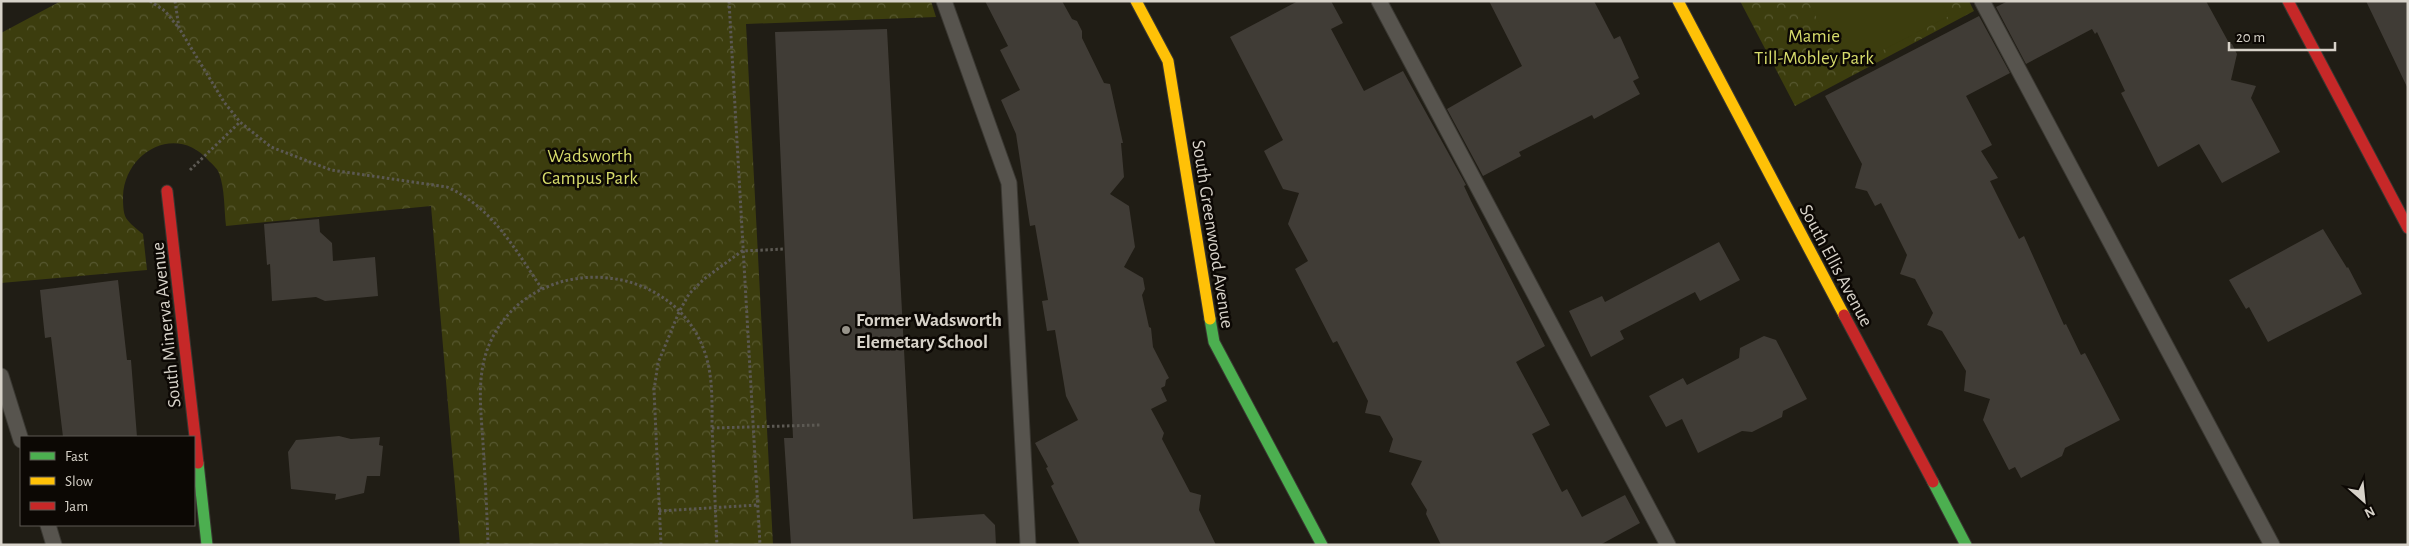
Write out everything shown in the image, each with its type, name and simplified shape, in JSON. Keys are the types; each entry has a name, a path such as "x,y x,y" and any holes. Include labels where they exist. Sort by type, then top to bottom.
{"street":[{"name":"South Greenwood Avenue","path":"1136,1 1168,61 1214,342 1322,545"},
{"name":"South Ellis Avenue","path":"1678,1 1966,545"},
{"path":"2288,1 2408,228"},
{"name":"South Minerva Avenue","path":"167,192 195,436"},
{"name":"South Minerva Avenue","path":"195,439 207,545"}],"lane":[{"path":"944,1 1009,183 1028,545"},
{"path":"1379,1 1668,545"},
{"path":"1982,1 2272,545"},
{"path":"1,376 20,437"},
{"path":"48,526 54,545"}],"path":[{"path":"150,1 165,11 179,28 224,102 240,122 271,146 331,170 447,187 461,193 475,202 492,219 542,289"},
{"path":"175,1 179,28"},
{"path":"729,1 760,545"},
{"path":"203,158 240,122"},
{"path":"661,545 655,376 658,363 679,312 689,294 704,279 742,250 785,249"},
{"path":"488,545 480,389 484,359 496,331 507,316 542,289 586,277 602,276 619,279 650,289 679,312 694,333 706,356 711,386 717,545"},
{"path":"712,428 820,425"},
{"path":"659,511 758,505"}],"green space":[{"name":"Wadsworth Campus Park","path":"61,1 931,1 936,17 746,24 773,545 460,545 431,206 226,226 222,186 217,170 196,150 182,144 168,144 155,147 143,155 133,166 126,180 123,196 126,218 143,234 147,270 1,283 1,33"},
{"name":"Mamie Till-Mobley Park","path":"1740,1 1969,1 1974,11 1795,106"},
{"path":"1808,1 1941,1 1949,16 1844,70"}],"building":[{"path":"985,1 1062,1 1072,19 1077,21 1082,31 1082,38 1104,83 1110,84 1123,143 1121,143 1124,177 1110,194 1129,206 1135,247 1124,267 1143,278 1145,289 1142,295 1149,327 1151,328 1153,347 1169,378 1166,380 1165,386 1161,388 1167,401 1151,409 1164,433 1162,439 1190,492 1201,495 1199,510 1216,545 1080,545 1051,486 1054,484 1046,468 1048,467 1035,443 1078,420 1066,396 1055,330 1047,331 1042,301 1048,300 1035,225 1030,226 1016,134 1001,100 1020,90 1000,50 1008,46"},
{"path":"1298,1 1331,1 1343,23 1331,29 1364,91 1403,71 1466,185 1464,186 1471,201 1545,346 1516,362 1550,425 1532,434 1562,492 1567,489 1582,517 1625,495 1640,523 1600,545 1441,545 1426,514 1427,510 1411,484 1422,461 1389,452 1393,439 1380,416 1365,413 1368,401 1337,341 1333,343 1295,269 1308,261 1288,224 1299,193 1283,189 1264,151 1283,140 1230,37"},
{"path":"1489,1 1594,1 1614,39 1620,36 1639,78 1633,81 1640,94 1594,119 1592,115 1519,152 1521,156 1483,176 1447,109 1522,66"},
{"path":"2008,1 2206,1 2237,54 2231,80 2256,86 2251,98 2280,152 2222,183 2199,144 2158,167 2121,93 2125,91 2097,32 2095,34 2092,29 2026,64 1996,7"},
{"path":"2366,1 2408,1 2408,89"},
{"path":"1979,16 2010,73 1966,96 1992,145 1981,151 1998,178 1990,181 2019,239 2024,236 2064,325 2066,324 2081,355 2085,353 2120,420 2065,448 2062,456 2021,478 2015,467 2009,470 1983,420 1990,399 1964,391 1966,371 1942,331 1927,325 1933,313 1915,279 1900,274 1907,255 1881,203 1875,206 1867,191 1855,188 1862,164 1825,96"},
{"name":"Former Wadsworth Elemetary School","path":"887,29 913,519 984,514 995,525 996,545 791,545 784,438 793,438 775,32"},
{"path":"319,219 320,232 332,243 333,261 375,257 378,296 325,301 316,297 272,301 270,264 267,265 264,224"},
{"path":"2323,229 2348,267 2362,294 2268,342 2249,307 2246,309 2229,280"},
{"path":"1719,242 1740,280 1700,301 1695,292 1620,331 1624,339 1591,357 1569,311 1602,296 1605,302"},
{"path":"118,280 127,360 131,360 137,436 63,436 51,337 45,338 40,290"},
{"path":"1764,336 1776,340 1807,399 1783,411 1782,417 1752,432 1742,431 1698,453 1682,419 1666,427 1649,396 1683,378 1687,385 1739,358 1740,348"},
{"path":"339,436 351,439 380,437 379,445 383,446 380,476 367,476 364,493 335,500 336,494 291,489 288,452 296,440"}],"traffic: fast":[{"path":"1210,319 1214,342 1322,545"},
{"path":"198,463 207,545"},
{"path":"1933,482 1966,545"}],"traffic: slow":[{"path":"1136,1 1168,61 1210,319"},
{"path":"1678,1 1844,315"}],"traffic: jam":[{"path":"2288,1 2408,228"},
{"path":"167,191 195,436"},
{"path":"1844,315 1933,482"},
{"path":"195,437 198,463"}],"place":[{"name":"Former Wadsworth Elemetary School","path":"846,330"}]}
